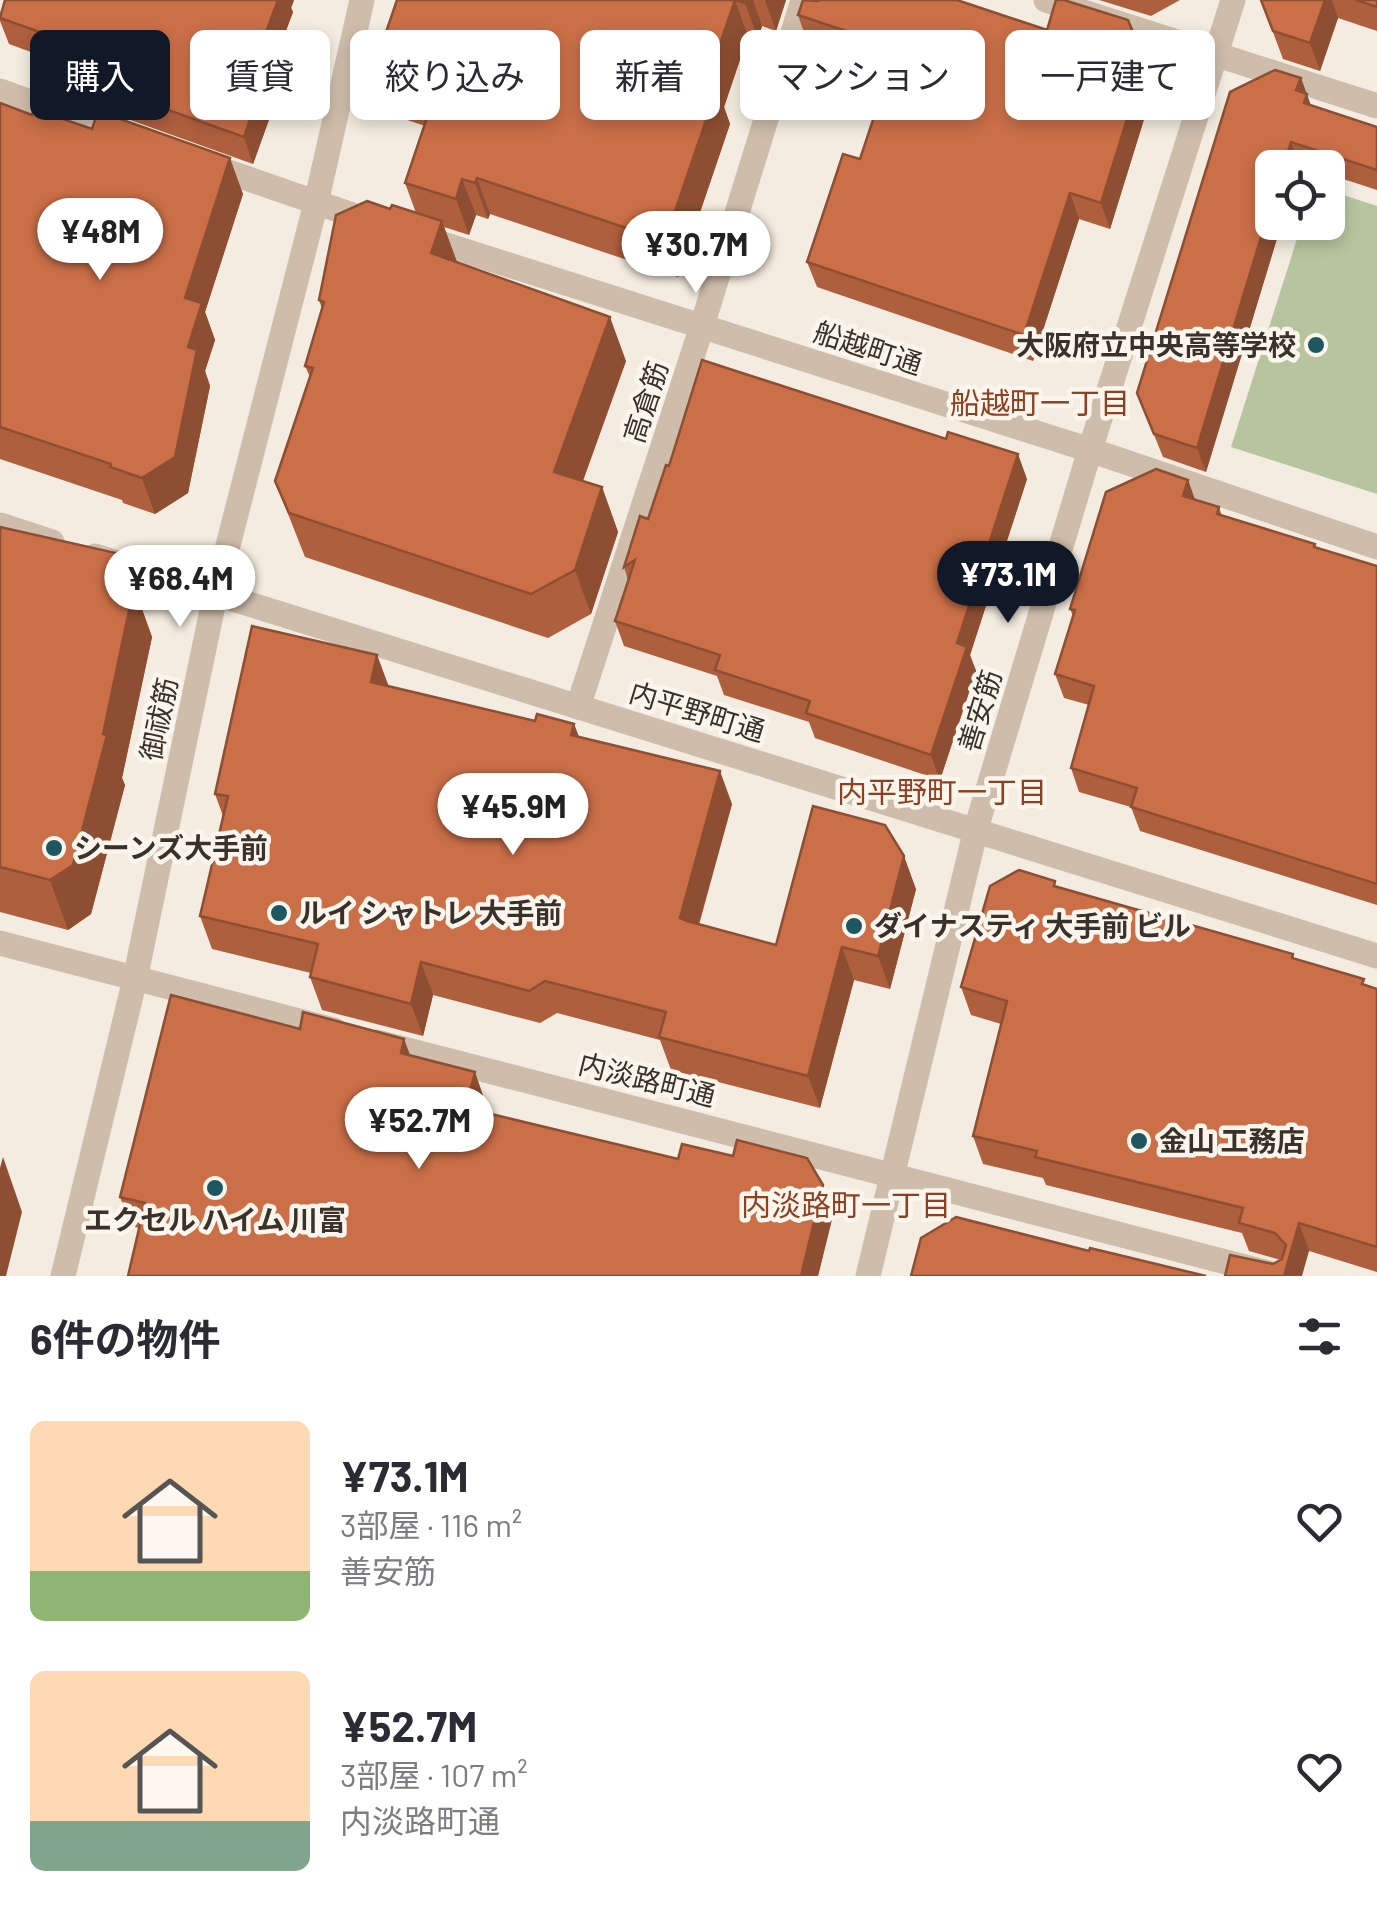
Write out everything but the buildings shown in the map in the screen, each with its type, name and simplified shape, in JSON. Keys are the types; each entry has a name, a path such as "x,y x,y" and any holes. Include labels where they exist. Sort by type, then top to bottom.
{"street":[{"name":"御祓筋","path":"63,1276 135,980 215,596 316,204 362,0"},
{"name":"高倉筋","path":"578,707 803,0"},
{"path":"1046,0 1377,106"},
{"name":"善安筋","path":"868,1276 976,830 1090,450 1233,0"},
{"path":"0,91 143,142"},
{"name":"船越町通","path":"179,155 316,204 1090,450 1377,547"},
{"name":"内平野町通","path":"0,525 215,596 1377,956"},
{"name":"内淡路町通","path":"0,943 1280,1276"}],"green space":[{"name":"大阪府立中央高等学校","path":"1345,196 1377,206 1377,494 1231,447 1297,240 1345,240"}],"place":[{"name":"大阪府立中央高等学校","path":"1316,345"},
{"name":"シーンズ大手前","path":"54,848"},
{"name":"ルイ シャトレ 大手前","path":"279,913"},
{"name":"ダイナスティ 大手前 ビル","path":"854,926"},
{"name":"金山 工務店","path":"1139,1141"},
{"name":"エクセル ハイム 川富","path":"215,1188"}],"district":[{"name":"船越町一丁目","path":"1040,404"},
{"name":"内平野町一丁目","path":"942,793"},
{"name":"内淡路町一丁目","path":"846,1206"}]}
